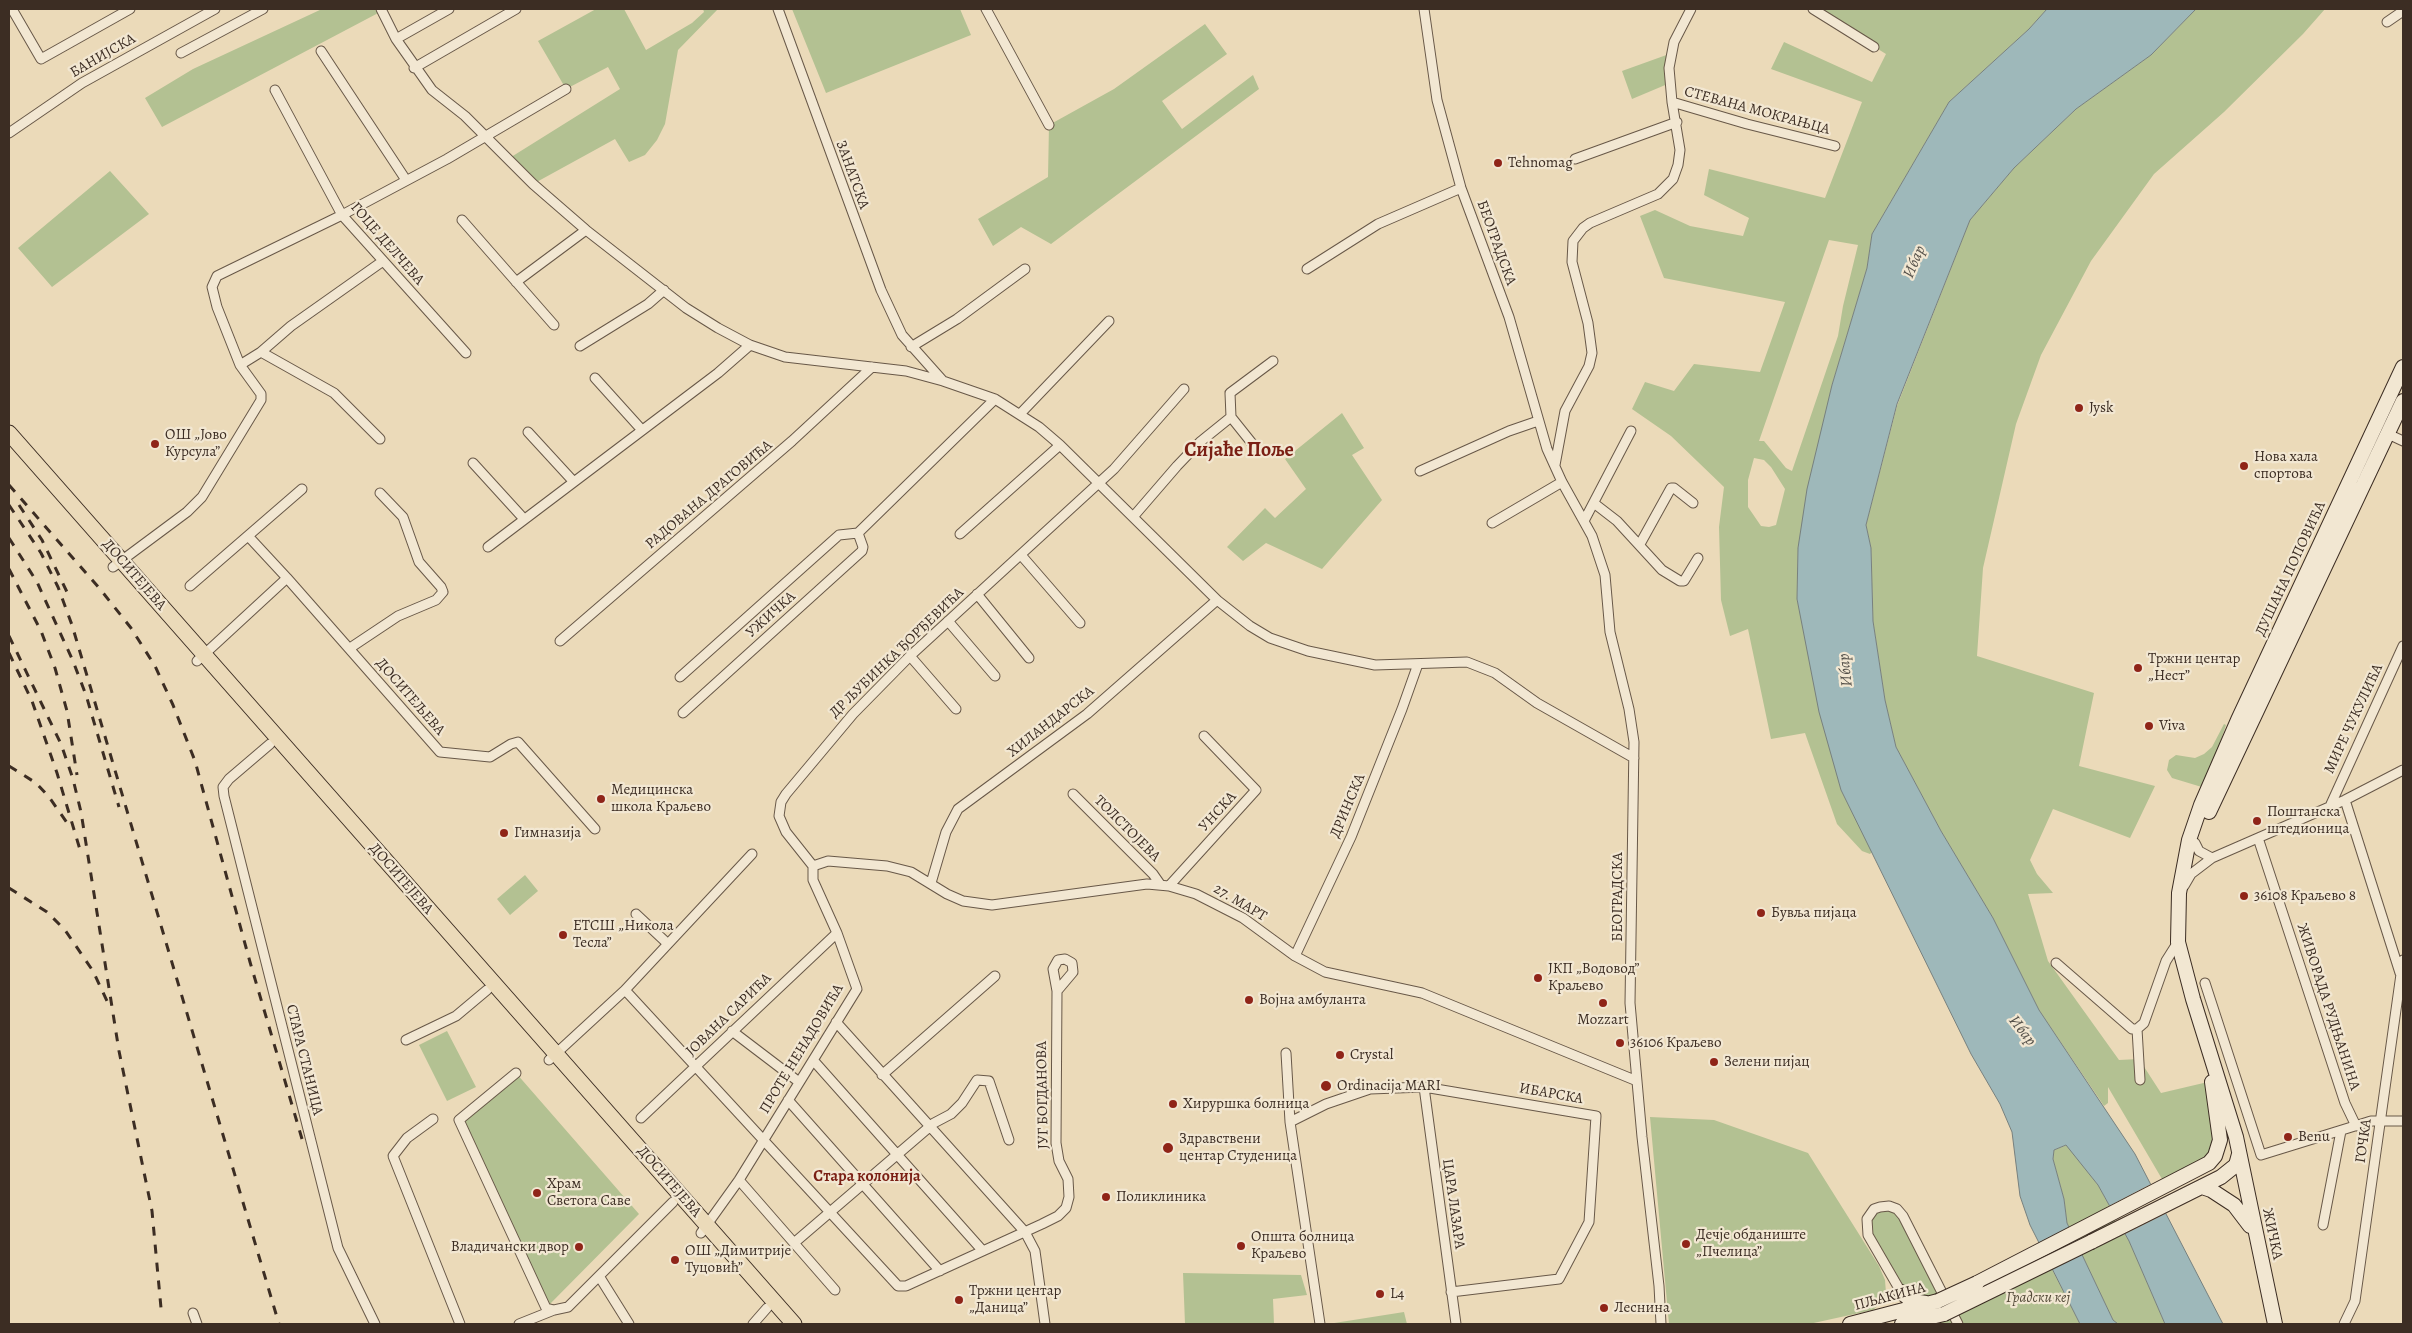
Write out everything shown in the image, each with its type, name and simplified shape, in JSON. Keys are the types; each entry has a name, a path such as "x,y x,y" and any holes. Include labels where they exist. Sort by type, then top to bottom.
{"main road":[{"name":"ДУШАНА ПОПОВИЋА","path":"2240,1162 2212,1054 2193,998 2178,942 2178,898 2182,872 2189,840 2201,805 2238,720 2403,367"},
{"name":"ДУШАНА ПОПОВИЋА","path":"2182,872 2403,401"},
{"name":"ДОСИТЕЈЕВА","path":"9,433 117,563 644,1161 704,1230 781,1324"},
{"name":"ДОСИТЕЈЕВА","path":"9,448 117,563"},
{"name":"ДОСИТЕЈЕВА","path":"200,658 270,744 487,990 552,1057"},
{"name":"ДУШАНА ПОПОВИЋА","path":"2209,1163 2215,1156 2220,1140 2211,1076 2212,1054"},
{"path":"2209,1163 2226,1159 2240,1162"},
{"name":"ДОСИТЕЈЕВА","path":"644,1161 673,1202 704,1230 794,1324"},
{"name":"ПЉАКИНА","path":"1906,1324 1942,1319 2202,1187 2230,1171 2240,1162"},
{"name":"ЖИЧКА","path":"2240,1162 2275,1324"},
{"name":"ПЉАКИНА","path":"1850,1324 1934,1302 2209,1163"},
{"path":"2202,1187 2211,1190 2234,1205 2246,1220 2256,1241"},
{"path":"1890,1315 1898,1306 1901,1292 1912,1301 1934,1302"}],"street":[{"path":"12,9 41,59 130,9"},
{"name":"БАНИЈСКА","path":"9,133 82,83 215,9"},
{"path":"181,53 264,9"},
{"path":"381,9 396,39 414,68 432,90 465,116 533,184 586,230 686,308 750,346 785,357 916,374 995,399 1020,414 1060,445 1217,600 1250,626 1270,638 1308,651 1375,665 1467,662 1495,673 1537,702 1634,758"},
{"path":"396,39 448,9"},
{"path":"414,68 516,9"},
{"name":"ЗАНАТСКА","path":"778,9 870,263 896,324 911,346 943,381"},
{"path":"986,9 1049,125"},
{"name":"БЕОГРАДСКА","path":"1424,9 1437,100 1461,188 1509,317 1538,421 1562,482 1584,521 1600,557 1605,575 1610,632 1629,709 1634,742 1630,1003 1659,1286 1661,1324"},
{"path":"1555,466 1565,411 1589,366 1592,353 1588,323 1572,262 1573,242 1583,228 1590,223 1658,194 1670,184 1680,158 1669,68 1674,42 1691,9"},
{"path":"1813,9 1874,47"},
{"path":"2387,22 2403,11"},
{"path":"321,51 406,180"},
{"path":"117,563 187,512 202,497 259,408 261,394 240,366 217,308 212,291 215,278 223,271 342,215 486,138 566,89"},
{"name":"ГОЦЕ ДЕЛЧЕВА","path":"275,90 342,215 466,353"},
{"name":"СТЕВАНА МОКРАЊЦА","path":"1672,102 1834,146"},
{"path":"1575,159 1677,122"},
{"path":"1307,269 1378,224 1461,188"},
{"path":"462,220 554,325"},
{"path":"516,282 586,230"},
{"path":"240,366 261,352 299,320 383,262"},
{"path":"911,346 957,319 1025,269"},
{"path":"580,346 648,304 664,290"},
{"path":"1020,414 1108,321"},
{"path":"488,547 641,429 718,373 750,346"},
{"path":"261,352 334,393 380,439"},
{"path":"916,374 922,367 921,358"},
{"path":"1255,447 1231,417 1230,393 1273,361"},
{"name":"РАДОВАНА ДРАГОВИЋА","path":"560,641 772,460 872,367"},
{"path":"595,378 641,429"},
{"name":"ДР ЉУБИНКА ЂОРЂЕВИЋА","path":"813,866 786,832 779,816 781,802 836,732 910,656 1098,484 1128,454 1184,389"},
{"path":"858,533 995,399"},
{"path":"1133,517 1182,460 1231,417"},
{"path":"1420,471 1509,431 1538,421"},
{"path":"1584,521 1595,504 1631,431"},
{"path":"528,432 573,481"},
{"path":"2388,434 2403,441"},
{"path":"960,534 1060,445"},
{"path":"473,463 524,520"},
{"path":"1492,522 1562,482"},
{"path":"1640,544 1671,488 1674,488 1693,503"},
{"path":"190,586 249,537 302,489"},
{"path":"350,648 398,616 436,600 443,592 441,587 419,562 403,517 380,492"},
{"path":"1595,504 1640,544 1662,570 1680,581 1684,581 1698,558"},
{"name":"УЖИЧКА","path":"680,677 839,535 858,533 863,547 862,551 683,713"},
{"name":"ДОСИТЕЉЕВА","path":"249,537 350,648 440,752 490,757 518,742 595,829"},
{"path":"1021,555 1080,622"},
{"path":"200,658 287,578"},
{"path":"977,594 1028,658"},
{"name":"ХИЛАНДАРСКА","path":"931,883 946,832 958,810 1087,714 1217,600"},
{"path":"948,620 995,676"},
{"name":"МИРЕ ЧУКУЛИЋА","path":"2331,804 2403,646"},
{"path":"910,656 956,709"},
{"name":"ДРИНСКА","path":"1295,956 1351,837 1402,710 1418,664"},
{"name":"УНСКА","path":"1165,885 1256,790 1204,736"},
{"name":"СТАРА СТАНИЦА","path":"270,744 229,779 223,787 224,796 338,1248 375,1324"},
{"path":"2178,898 2191,874 2212,858 2331,804 2345,800 2403,770"},
{"name":"ТОЛСТОЈЕВА","path":"1073,794 1165,885"},
{"path":"2345,800 2400,974"},
{"name":"ЖИВОРАДА РУДЊАНИНА","path":"2258,838 2345,1103 2356,1126"},
{"path":"2195,842 2199,852 2212,858"},
{"path":"552,1057 625,990 752,854"},
{"name":"27. МАРТ","path":"813,866 828,861 872,863 911,872 947,894 963,901 992,905 1165,885 1196,894 1243,918 1295,956 1325,972 1422,992 1637,1081"},
{"name":"ПРОТЕ НЕНАДОВИЋА","path":"704,1230 739,1180 857,989 837,933 813,880 813,866"},
{"path":"636,914 668,944"},
{"name":"ЈОВАНА САРИЋА","path":"641,1118 837,933"},
{"path":"2056,963 2132,1029 2137,1029 2144,1023 2166,961 2178,942"},
{"name":"ГОЧКА","path":"2344,1324 2355,1301 2403,960"},
{"path":"882,1075 972,999 994,976"},
{"path":"2205,984 2261,1155 2381,1120 2403,1121"},
{"path":"406,1040 456,1016 487,990"},
{"path":"625,990 829,1213"},
{"name":"ЈУГ БОГДАНОВА","path":"829,1213 898,1286 906,1286 1058,1216 1068,1205 1067,1176 1059,1161 1056,1143 1057,991"},
{"path":"836,1022 1026,1232 1035,1251 1045,1324"},
{"path":"2137,1029 2140,1080"},
{"path":"732,1031 799,1082"},
{"path":"1286,1052 1290,1122 1320,1324"},
{"path":"814,1060 982,1250"},
{"path":"516,1073 459,1120 546,1308 554,1310"},
{"path":"794,1243 930,1126 951,1114 962,1103 977,1080 985,1079 991,1084 1010,1140"},
{"name":"ИБАРСКА","path":"1290,1122 1326,1104 1370,1089 1424,1087 1596,1116 1588,1222 1559,1279 1451,1292"},
{"name":"ЦАРА ЛАЗАРА","path":"1424,1087 1456,1324"},
{"path":"788,1100 940,1271"},
{"path":"433,1119 407,1138 393,1156 460,1324"},
{"path":"2323,1225 2341,1131"},
{"path":"739,1180 836,1290"},
{"path":"519,1324 554,1310 568,1307 673,1202"},
{"path":"1901,1292 1868,1235 1867,1219 1874,1209 1880,1207 1889,1206 1897,1209 1903,1216 1958,1324"},
{"path":"599,1276 629,1324"},
{"path":"753,1324 767,1308"},
{"path":"193,1313 197,1324"}],"green space":[{"path":"322,9 381,9 382,11 162,127 145,98 193,69"},
{"path":"596,9 624,9 646,50 692,23 704,12 703,9 718,9 678,50 665,124 657,140 645,155 629,162 615,139 533,184 508,159 620,89 608,67 566,89 538,41"},
{"path":"792,9 960,9 971,35 826,93"},
{"path":"1813,9 2047,9 2029,29 1949,102 1872,234 1867,268 1832,385 1798,548 1797,599 1841,790 1872,852 1870,854 1862,851 1837,824 1805,733 1771,739 1748,629 1730,636 1721,600 1719,527 1724,487 1671,436 1632,409 1645,382 1674,391 1694,364 1760,372 1785,302 1664,278 1640,216 1655,210 1690,226 1743,236 1749,218 1704,195 1709,169 1825,198 1862,102 1771,69 1784,42 1872,82 1886,54","holes":["1829,240 1858,245 1843,306 1838,336 1792,471 1786,468 1764,441 1759,441","1754,458 1764,460 1771,467 1785,489 1776,525 1769,527 1761,526 1748,507 1748,480"]},
{"path":"2196,9 2325,9 2303,34 2224,112 2154,174 2091,261 2041,355 2016,424 1983,568 1977,656 2094,693 2079,766 2155,786 2130,838 2053,809 2030,860 2037,874 2053,893 2028,894 2048,961 2119,1060 2139,1059 2161,1093 2212,1081 2215,1156 2184,1178 2180,1170 2162,1179 2108,1087 2108,1103 2104,1106 2039,1010 1993,918 1941,831 1896,747 1885,700 1873,621 1871,548 1866,525 1897,406 1970,220 2014,168 2076,109 2151,55"},
{"path":"1205,24 1227,54 1162,101 1182,129 1253,75 1259,89 1051,244 1021,227 993,246 978,219 1048,177 1049,125 1114,89"},
{"path":"1672,53 1670,83 1632,99 1622,71"},
{"path":"110,171 149,214 52,287 18,248"},
{"path":"1342,413 1364,448 1352,455 1382,500 1322,569 1266,543 1243,561 1227,547 1265,508 1275,518 1306,489 1285,459"},
{"path":"2224,724 2226,725 2205,788 2172,778 2167,770 2169,760 2176,755 2195,758 2204,754 2212,747"},
{"path":"525,875 538,891 510,915 497,899"},
{"path":"447,1031 476,1087 447,1101 419,1045"},
{"path":"516,1073 639,1214 546,1308 459,1120"},
{"path":"1650,1117 1714,1120 1808,1153 1879,1266 1885,1280 1886,1293 1883,1301 1873,1310 1809,1324 1669,1324"},
{"path":"2067,1145 2098,1185 2129,1241 2165,1324 2118,1324 2113,1320 2067,1223 2064,1199 2053,1159 2054,1150"},
{"path":"1874,1209 1897,1209 1942,1291 1938,1301 1912,1301 1868,1235 1867,1219"},
{"name":"Градски кеј","path":"2049,1263 2080,1324 1940,1324 1944,1314"},
{"path":"1183,1273 1301,1275 1307,1295 1273,1299 1274,1324 1185,1324"},
{"path":"1404,1312 1407,1324 1328,1324"}],"water":[{"name":"Ибар","path":"2047,9 2196,9 2151,55 2076,109 2014,168 1970,220 1897,404 1866,525 1871,548 1873,621 1885,700 1896,747 1941,831 1993,918 2039,1010 2135,1154 2223,1324 2165,1324 2129,1241 2098,1185 2066,1145 2054,1150 2053,1159 2064,1199 2067,1223 2113,1320 2118,1324 2080,1324 2030,1225 2020,1196 2012,1132 2000,1104 1971,1054 1841,790 1819,712 1797,599 1798,548 1807,489 1832,385 1867,268 1872,234 1949,102 2029,29"}],"pier":[{"path":"2153,1183 2169,1212 2123,1235 2107,1207"}],"railway":[{"path":"9,485 100,589 131,628 155,666 173,705 195,761 250,962 302,1139"},
{"path":"9,505 41,553 58,587 72,625 279,1324"},
{"path":"19,505 42,540 67,592"},
{"path":"9,538 37,582 73,661 86,695 119,807"},
{"path":"9,569 41,631 55,668 67,711 77,775"},
{"path":"9,636 61,744 73,779 81,812 119,1051 152,1211 161,1308"},
{"path":"9,653 32,701 57,773 81,853"},
{"path":"9,766 36,783 49,797 70,827"},
{"path":"9,888 47,912 65,930 93,971 107,1001"}],"place":[{"name":"Tehnomag","path":"1498,163"},
{"name":"Jysk","path":"2079,408"},
{"name":"ОШ „Јово Курсула”","path":"155,444"},
{"name":"Нова хала спортова","path":"2244,466"},
{"name":"Тржни центар „Нест”","path":"2138,668"},
{"name":"Viva","path":"2149,726"},
{"name":"Медицинска школа Краљево","path":"601,799"},
{"name":"Поштанска штедионица","path":"2257,821"},
{"name":"Гимназија","path":"504,833"},
{"name":"36108 Краљево 8","path":"2244,896"},
{"name":"Бувља пијаца","path":"1761,913"},
{"name":"ЕТСШ „Никола Тесла”","path":"563,935"},
{"name":"ЈКП „Водовод” Краљево","path":"1538,978"},
{"name":"Војна амбуланта","path":"1249,1000"},
{"name":"Mozzart","path":"1603,1003"},
{"name":"36106 Краљево","path":"1620,1043"},
{"name":"Crystal","path":"1340,1055"},
{"name":"Зелени пијац","path":"1714,1062"},
{"name":"Ordinacija MARI","path":"1326,1086"},
{"name":"Хируршка болница","path":"1173,1104"},
{"name":"Benu","path":"2288,1137"},
{"name":"Здравствени центар Студеница","path":"1168,1148"},
{"name":"Храм Светога Саве","path":"537,1193"},
{"name":"Поликлиника","path":"1106,1197"},
{"name":"Дечје обданиште „Пчелица”","path":"1686,1244"},
{"name":"Општа болница Краљево","path":"1241,1246"},
{"name":"Владичански двор","path":"579,1247"},
{"name":"ОШ „Димитрије Туцовић”","path":"675,1260"},
{"name":"L4","path":"1380,1294"},
{"name":"Тржни центар „Даница”","path":"959,1300"},
{"name":"Леснина","path":"1604,1308"}],"district":[{"name":"Сијаће Поље","path":"1239,451"},
{"name":"Стара колонија","path":"867,1177"}]}
